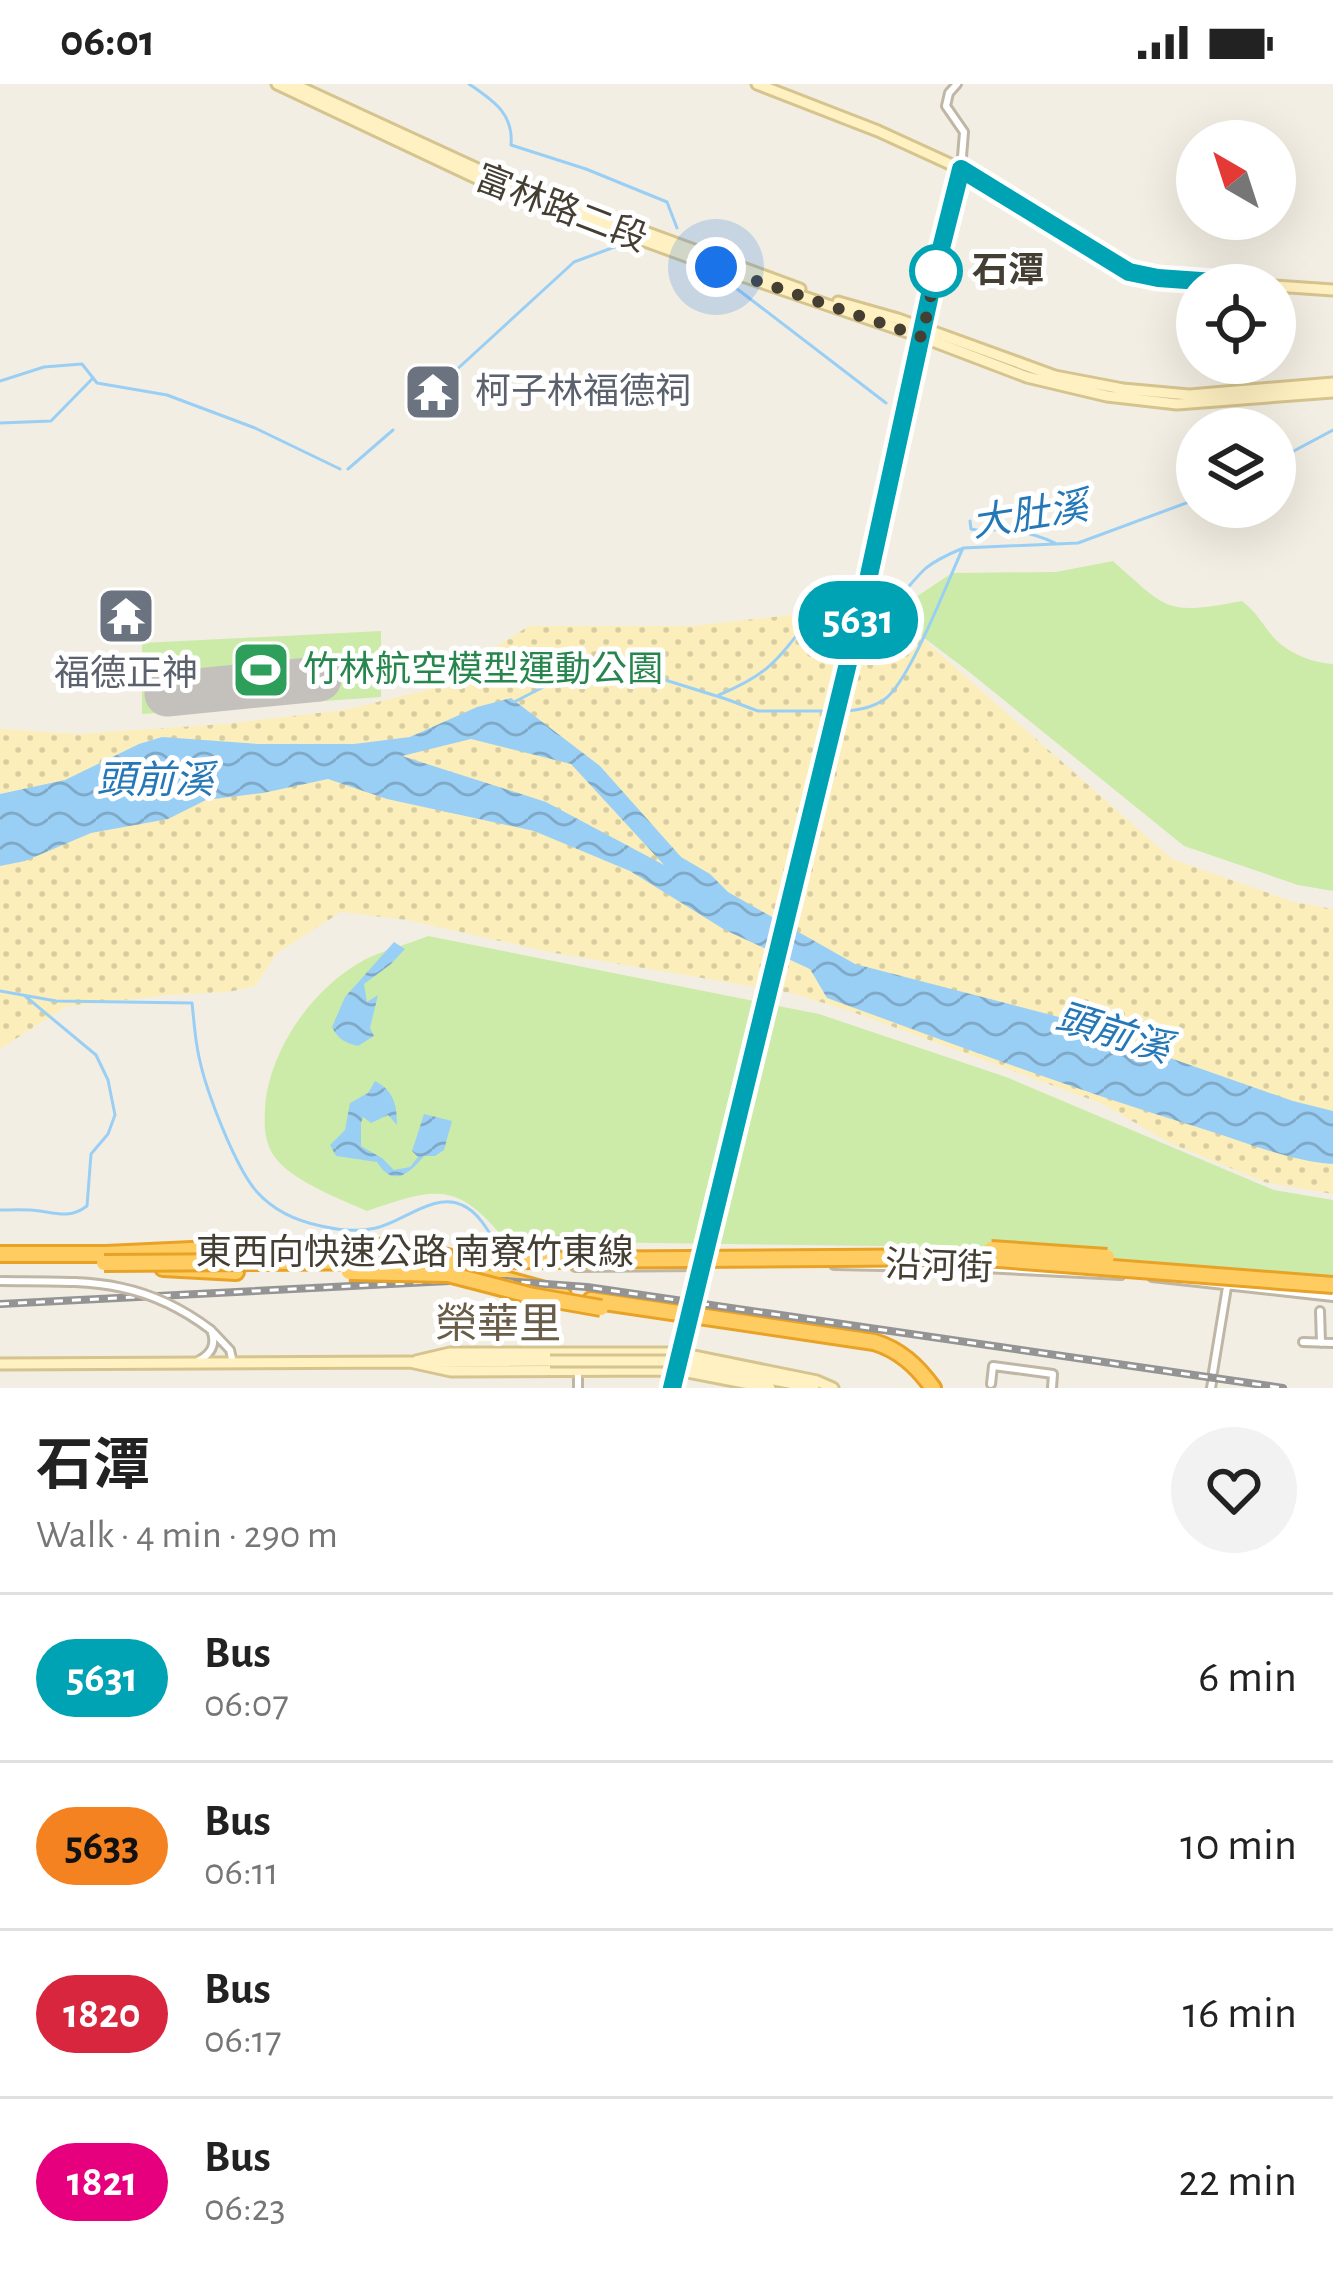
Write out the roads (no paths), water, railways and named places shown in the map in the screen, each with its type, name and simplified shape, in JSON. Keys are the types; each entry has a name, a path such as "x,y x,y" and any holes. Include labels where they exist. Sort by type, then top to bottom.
{"highway":[{"path":"105,1258 255,1246 393,1247 448,1257 534,1289 711,1322"},
{"name":"東西向快速公路 南寮竹東線","path":"0,1259 972,1248 1333,1281"},
{"path":"105,1258 236,1272 448,1274 566,1303 886,1345 908,1359 930,1388"}],"main road":[{"name":"富林路二段","path":"278,84 429,152 665,244 1055,376 1189,395 1333,388"},
{"name":"富林路二段","path":"293,84 429,152"},
{"path":"757,84 878,130 961,169 1129,272 1176,279"},
{"path":"676,1371 866,589 961,169"},
{"path":"1296,287 1333,290"},
{"path":"410,1362 450,1353 578,1352 770,1388"},
{"path":"0,1364 550,1360 817,1381 832,1388"},
{"path":"410,1362 451,1370 755,1376 814,1388"}],"street":[{"path":"958,84 946,106 964,132 961,169"},
{"name":"沿河街","path":"562,1240 575,1268 802,1264 984,1268 1150,1277 1333,1297"},
{"path":"0,1281 132,1288 171,1303 211,1330 230,1350 233,1363"},
{"path":"1214,1372 1227,1287"},
{"path":"1320,1311 1321,1342"},
{"path":"195,1363 214,1345 211,1330"},
{"path":"1303,1342 1333,1343"},
{"path":"578,1352 578,1388"},
{"path":"991,1384 993,1366 1053,1374 1052,1388"}],"water":[{"name":"頭前溪","path":"511,698 600,766 681,857 710,874 728,892 855,964 1082,1023 1156,1053 1333,1111 1333,1164 1282,1155 1106,1098 827,998 810,969 725,930 630,871 534,831 387,799 328,779 206,800 168,819 91,833 25,861 0,866 0,794 65,780 139,744 162,737 354,744 410,737 477,707","holes":["471,739 571,764 664,865 546,802 402,756"]},
{"path":"394,942 405,949 364,984 367,1002 378,995 370,1028 374,1036 358,1046 346,1042 332,1027 345,997"},
{"path":"375,1081 393,1099 397,1125 388,1115 371,1123 363,1117 361,1146 394,1170 410,1167 418,1157 412,1151 424,1114 452,1121 444,1150 424,1156 401,1176 389,1175 377,1162 336,1156 330,1145 345,1130 350,1103 368,1093"}],"waterway":[{"path":"469,84 505,116 511,145 667,202 677,228"},
{"path":"442,383 574,262 620,245"},
{"path":"719,275 886,403"},
{"path":"0,381 44,367 82,364 97,383 167,395 255,428 340,469"},
{"path":"0,423 51,421 92,379"},
{"path":"348,469 393,430"},
{"name":"大肚溪","path":"1296,450 1333,430"},
{"name":"大肚溪","path":"840,711 875,705 895,689 917,652 963,548 1078,543 1176,507"},
{"path":"970,521 971,529 1017,531 1055,543"},
{"path":"864,618 883,611 926,568 961,549"},
{"path":"719,695 768,667 805,625 855,619"},
{"name":"大肚溪","path":"516,701 598,659 758,711 830,711"},
{"path":"0,991 56,1001 192,1003 199,1057 215,1108 248,1180 271,1205 303,1221 356,1230 376,1228 430,1205 451,1202 475,1214 502,1254"},
{"path":"0,1210 65,1214 87,1206 91,1154 108,1134 115,1115 108,1080 96,1055 25,996"}],"railway":[{"path":"0,1304 506,1281 587,1287 1283,1388"}],"place":[{"name":"石潭","path":"936,271"},
{"name":"柯子林福德祠","path":"433,392"},
{"name":"福德正神","path":"126,616"},
{"name":"竹林航空模型運動公園","path":"261,670"}],"district":[{"name":"榮華里","path":"498,1325"}]}
